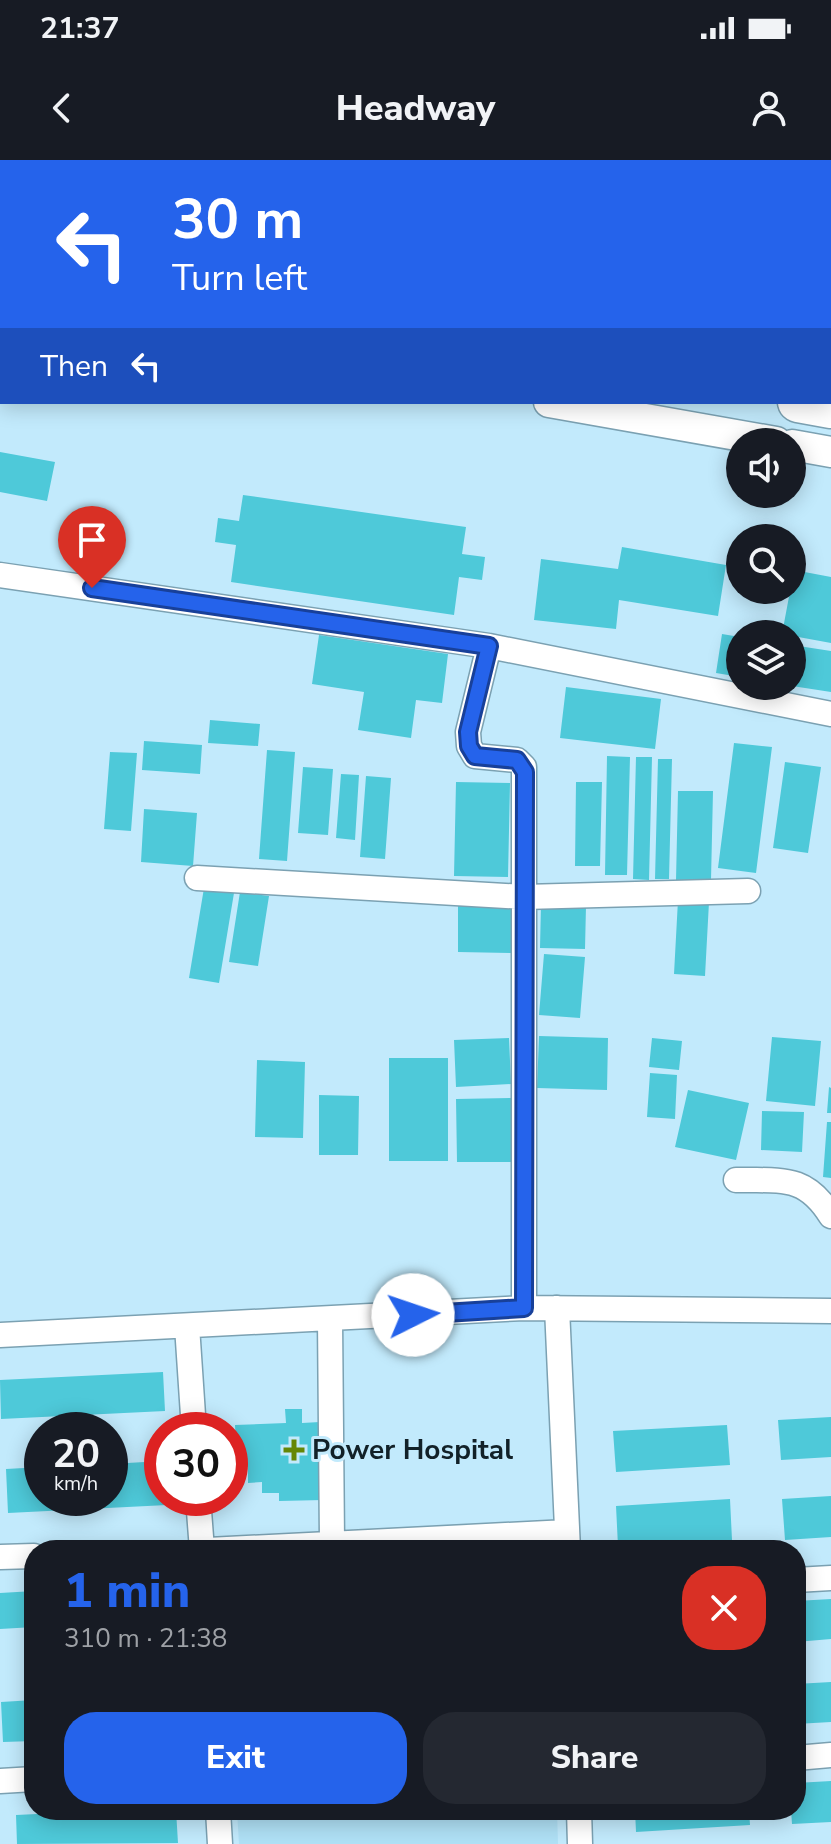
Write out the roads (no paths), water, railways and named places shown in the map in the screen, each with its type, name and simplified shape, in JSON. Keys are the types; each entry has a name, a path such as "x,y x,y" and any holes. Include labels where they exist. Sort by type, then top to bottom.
{"highway":[{"path":"809,404 831,408"}],"street":[{"path":"560,404 726,433"},
{"path":"806,448 831,452"},
{"path":"0,575 489,646 831,714"},
{"path":"489,646 468,739 475,756 517,760 524,767 524,1308"},
{"path":"197,878 524,897 748,891"},
{"path":"736,1180 803,1185 815,1192 831,1216"},
{"path":"0,1335 524,1308 831,1311"},
{"path":"557,1308 567,1540"},
{"path":"330,1320 332,1540"},
{"path":"187,1326 193,1412"},
{"path":"199,1516 201,1540"},
{"path":"0,1557 24,1556"},
{"path":"806,1579 831,1578"},
{"path":"806,1757 831,1755"},
{"path":"0,1781 24,1780"},
{"path":"219,1820 220,1844"},
{"path":"579,1820 580,1844"}],"place":[{"name":"Power Hospital","path":"294,1450"}]}
